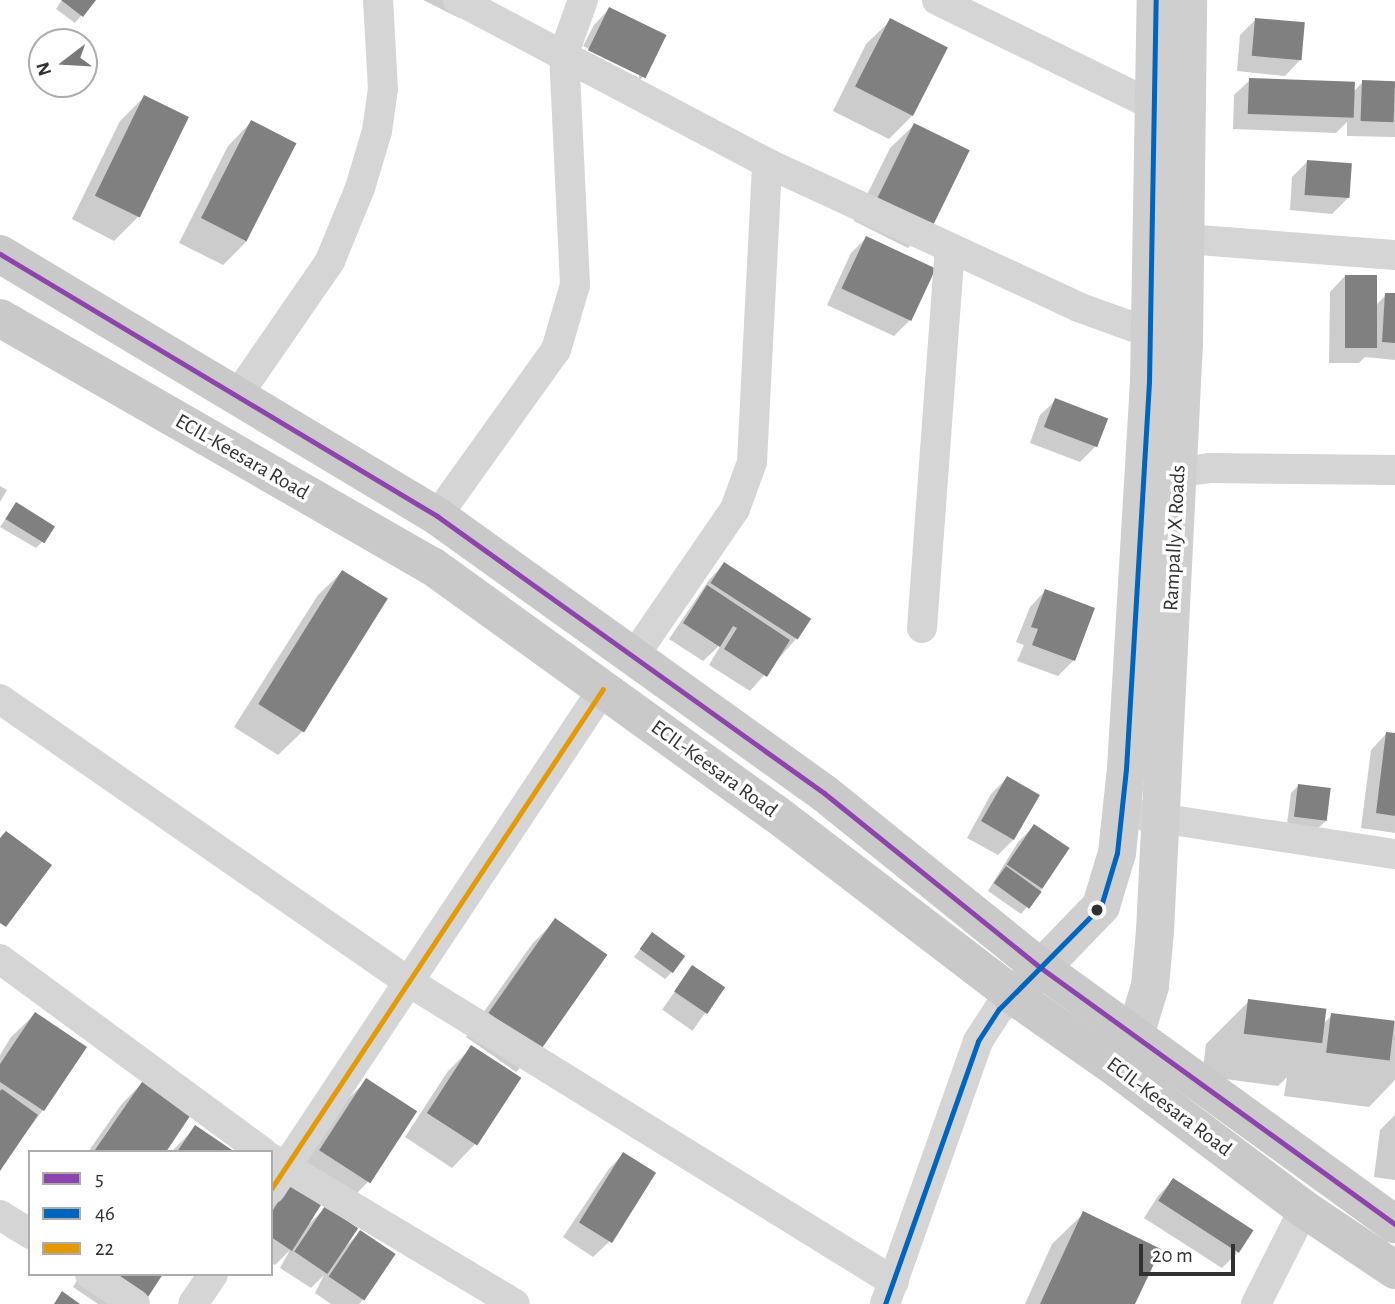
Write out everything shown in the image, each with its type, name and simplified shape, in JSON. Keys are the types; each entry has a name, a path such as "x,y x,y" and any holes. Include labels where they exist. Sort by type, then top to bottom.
{"main road":[{"name":"Rampally X Roads","path":"1014,996 1101,906 1117,853 1150,333 1156,0"},
{"name":"Rampally X Roads","path":"1119,1070 1135,1035 1150,986 1161,818 1179,472 1186,239 1188,0"},
{"name":"ECIL-Keesara Road","path":"0,254 437,516 824,793 1041,968 1395,1224"},
{"name":"ECIL-Keesara Road","path":"0,318 432,566 775,813 1014,996 1119,1070 1304,1209 1395,1270"}],"street":[{"path":"237,396 330,261 360,188 377,131 383,89 378,0"},
{"path":"458,0 564,53 767,163 1078,307 1150,333"},
{"path":"437,516 556,350 575,285 564,53 583,0"},
{"path":"937,0 1154,106"},
{"path":"634,656 735,509 752,462 767,163"},
{"path":"1186,239 1395,255"},
{"path":"922,628 950,248"},
{"path":"1179,472 1210,468 1395,470"},
{"path":"515,1304 273,1167 409,982 603,689"},
{"path":"0,699 409,982 890,1293 978,1041 999,1009 1014,996"},
{"path":"1121,813 1395,854"},
{"path":"0,959 251,1150"},
{"path":"1256,1304 1304,1209"},
{"path":"0,1215 28,1233"},
{"path":"93,1276 135,1304"},
{"path":"193,1304 212,1276"}],"building":[{"path":"61,0 96,0 83,17"},
{"path":"609,7 667,35 645,78 588,50"},
{"path":"890,18 948,48 913,116 855,87"},
{"path":"1255,18 1305,22 1301,60 1252,56"},
{"path":"1249,78 1355,82 1354,118 1248,114"},
{"path":"1362,80 1395,81 1394,122 1361,121"},
{"path":"144,95 189,117 140,218 95,196"},
{"path":"251,120 296,143 247,241 201,218"},
{"path":"914,123 970,150 933,225 878,198"},
{"path":"1307,160 1352,163 1349,198 1305,195"},
{"path":"866,236 936,269 911,321 841,289"},
{"path":"1345,275 1377,275 1377,348 1345,348"},
{"path":"1385,293 1395,293 1395,343 1382,342"},
{"path":"1055,398 1108,418 1097,447 1044,427"},
{"path":"16,502 55,526 44,543 5,519"},
{"path":"724,562 811,619 798,640 710,583"},
{"path":"342,570 388,599 304,733 258,704"},
{"path":"707,585 790,640 767,677 724,649 737,628 733,626 720,647 683,623"},
{"path":"1045,589 1095,608 1075,661 1032,645 1038,629 1031,627"},
{"path":"1386,732 1395,733 1395,816 1376,813"},
{"path":"1007,776 1040,795 1014,840 981,821"},
{"path":"1298,784 1331,788 1327,821 1294,817"},
{"path":"1034,824 1070,848 1042,889 1007,865"},
{"path":"6,831 52,865 6,927 0,923 0,838"},
{"path":"1006,866 1042,892 1029,909 994,883"},
{"path":"555,918 607,955 541,1050 488,1013"},
{"path":"652,932 685,956 673,973 640,949"},
{"path":"692,965 725,987 707,1014 674,992"},
{"path":"1248,999 1326,1009 1322,1043 1244,1034"},
{"path":"35,1012 87,1047 44,1111 0,1082 0,1064"},
{"path":"1331,1013 1395,1021 1390,1061 1326,1053"},
{"path":"471,1045 521,1078 477,1146 427,1113"},
{"path":"366,1078 417,1111 370,1183 319,1150"},
{"path":"144,1079 192,1113 167,1150 95,1150"},
{"path":"2,1089 38,1115 0,1171 0,1091"},
{"path":"195,1125 232,1150 178,1150"},
{"path":"623,1152 656,1173 612,1243 579,1222"},
{"path":"1173,1178 1254,1230 1239,1253 1158,1201"},
{"path":"290,1184 321,1205 292,1251 273,1238 273,1210"},
{"path":"325,1206 358,1228 327,1274 294,1252"},
{"path":"1083,1211 1161,1249 1135,1304 1040,1304"},
{"path":"360,1230 396,1254 364,1300 329,1276"},
{"path":"115,1276 162,1276 148,1297"},
{"path":"62,1291 80,1304 54,1304"}],"transit line":[{"name":"46","path":"885,1304 978,1041 999,1009 1101,906 1117,853 1126,769 1149,382 1156,0"},
{"name":"5","path":"0,254 437,516 824,793 1041,968 1395,1224"},
{"name":"22","path":"273,1186 603,689"}]}
